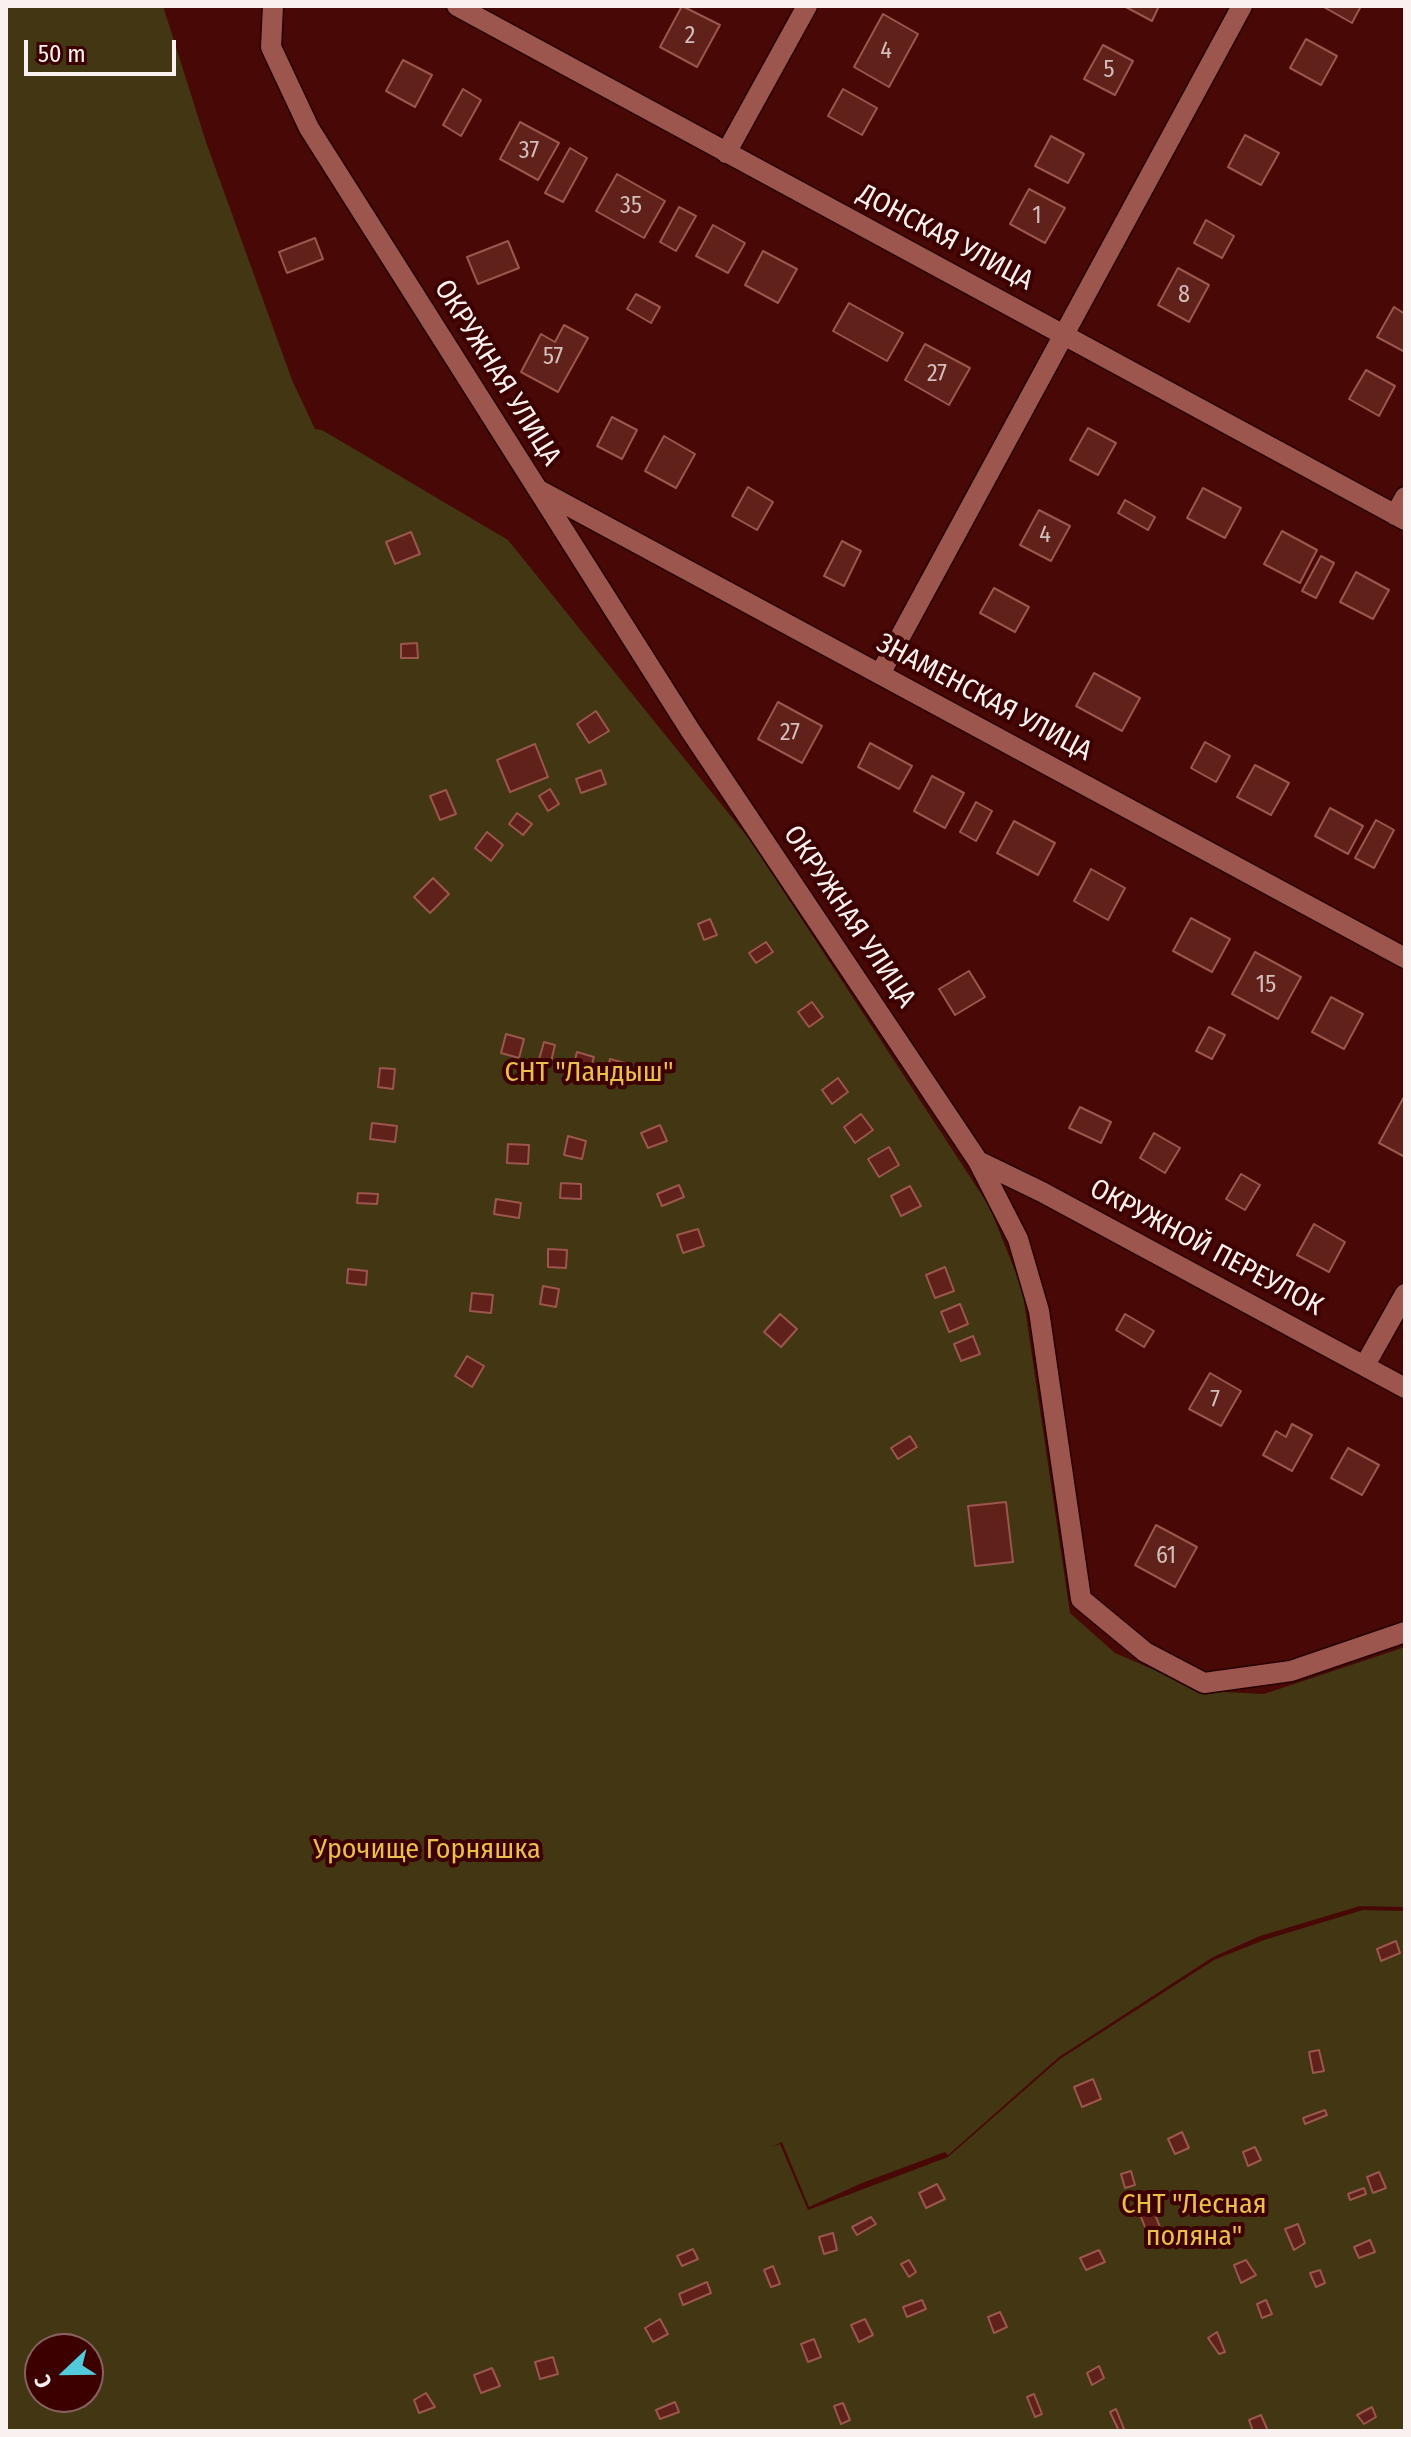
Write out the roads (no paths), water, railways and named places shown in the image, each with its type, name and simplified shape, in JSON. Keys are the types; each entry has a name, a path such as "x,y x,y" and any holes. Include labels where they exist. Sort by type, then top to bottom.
{"street":[{"name":"ОКРУЖНАЯ УЛИЦА","path":"273,6 271,47 309,128 690,730 978,1161 1018,1239 1039,1311 1081,1599 1145,1652 1204,1683 1291,1671 1405,1632"},
{"name":"ДОНСКАЯ УЛИЦА","path":"457,6 726,153 1402,511"},
{"path":"726,153 807,6"},
{"path":"880,674 1242,6"},
{"name":"ЗНАМЕНСКАЯ УЛИЦА","path":"537,488 1405,958"},
{"name":"ОКРУЖНОЙ ПЕРЕУЛОК","path":"978,1161 1042,1192 1405,1388"},
{"path":"1365,1365 1405,1294"}],"park label":[{"name":"СНТ \"Ландыш\"","path":"589,1073"},
{"name":"Урочище Горняшка","path":"427,1850"},
{"name":"СНТ \"Лесная поляна\"","path":"1194,2221"}]}
